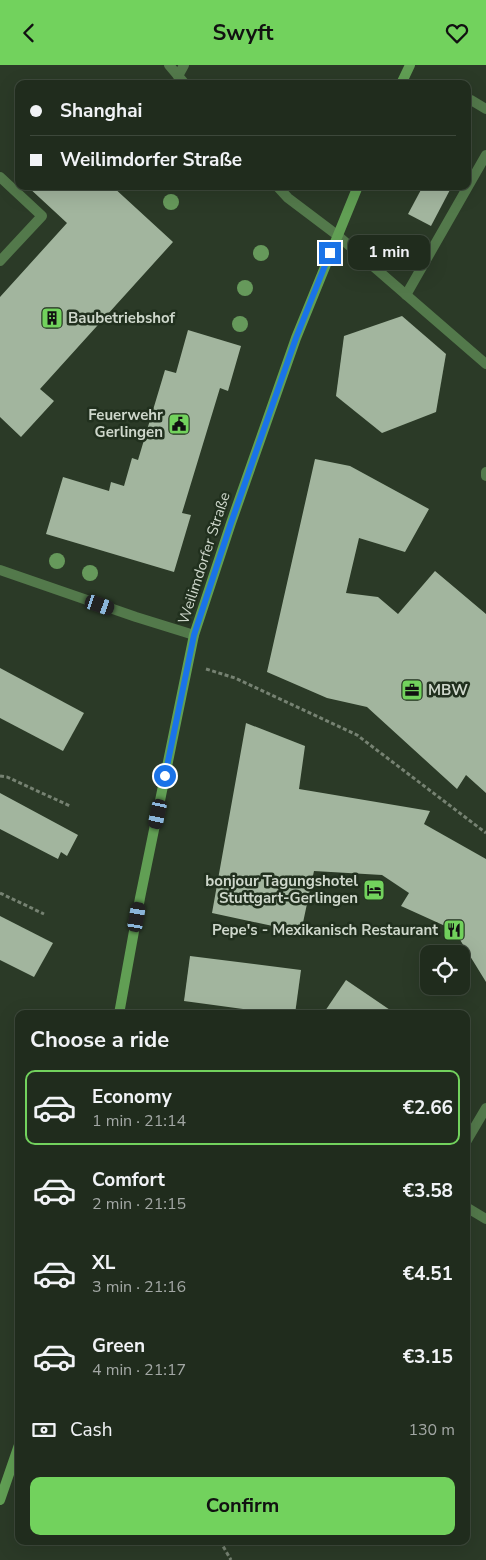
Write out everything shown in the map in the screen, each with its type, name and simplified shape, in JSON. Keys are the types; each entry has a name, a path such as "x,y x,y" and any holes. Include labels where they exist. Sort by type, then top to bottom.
{"main road":[{"path":"403,80 410,65"},
{"name":"Weilimdorfer Straße","path":"120,1010 140,898 194,635 296,338 356,190"},
{"path":"0,1500 15,1457"}],"street":[{"path":"168,65 182,80"},
{"path":"178,76 184,65"},
{"path":"471,100 486,109"},
{"path":"471,181 486,155"},
{"path":"0,177 42,216 0,261"},
{"path":"281,190 288,198 337,235 486,364"},
{"path":"406,295 466,190"},
{"path":"0,570 194,635"},
{"path":"470,1135 486,1108"},
{"path":"470,1209 486,1219"}],"path":[{"path":"188,663 235,678 357,735 486,833"},
{"path":"0,776 7,777 70,806"},
{"path":"0,893 44,914"},
{"path":"223,1545 232,1560"}],"building":[{"name":"Baubetriebshof","path":"31,190 116,190 173,242 40,389 54,401 21,437 0,417 0,297 67,223"},
{"path":"421,190 450,190 431,226 408,214"},
{"path":"402,316 446,354 436,412 382,433 336,396 344,336"},
{"name":"Feuerwehr Gerlingen","path":"188,330 241,346 228,391 220,388 182,513 191,515 174,572 46,534 63,477 109,491 111,482 124,486 132,458 138,460 165,370 176,373"},
{"path":"315,459 350,466 429,509 405,552 359,538 346,593 378,597 398,614 435,571 486,614 486,793 466,775 457,789 367,707 327,698 267,672"},
{"path":"0,668 84,713 63,751 0,718"},
{"path":"246,723 305,746 299,789 430,811 424,824 486,859 486,982 470,956 470,945 463,945 454,930 401,906 409,893 382,875 314,871 301,932 212,913"},
{"path":"0,793 78,835 67,856 61,852 58,859 0,829"},
{"path":"0,916 53,943 34,977 0,960"},
{"path":"190,956 301,970 296,1010 251,1010 184,1001"},
{"path":"346,980 390,1010 326,1010"}],"place":[{"name":"Baubetriebshof","path":"52,318"},
{"name":"Feuerwehr Gerlingen","path":"179,424"},
{"name":"MBW","path":"412,690"},
{"name":"bonjour Tagungshotel Stuttgart-Gerlingen","path":"374,890"},
{"name":"Pepe's - Mexikanisch Restaurant","path":"454,930"}],"route":[{"path":"165,776 194,635 296,338 330,253"}]}
